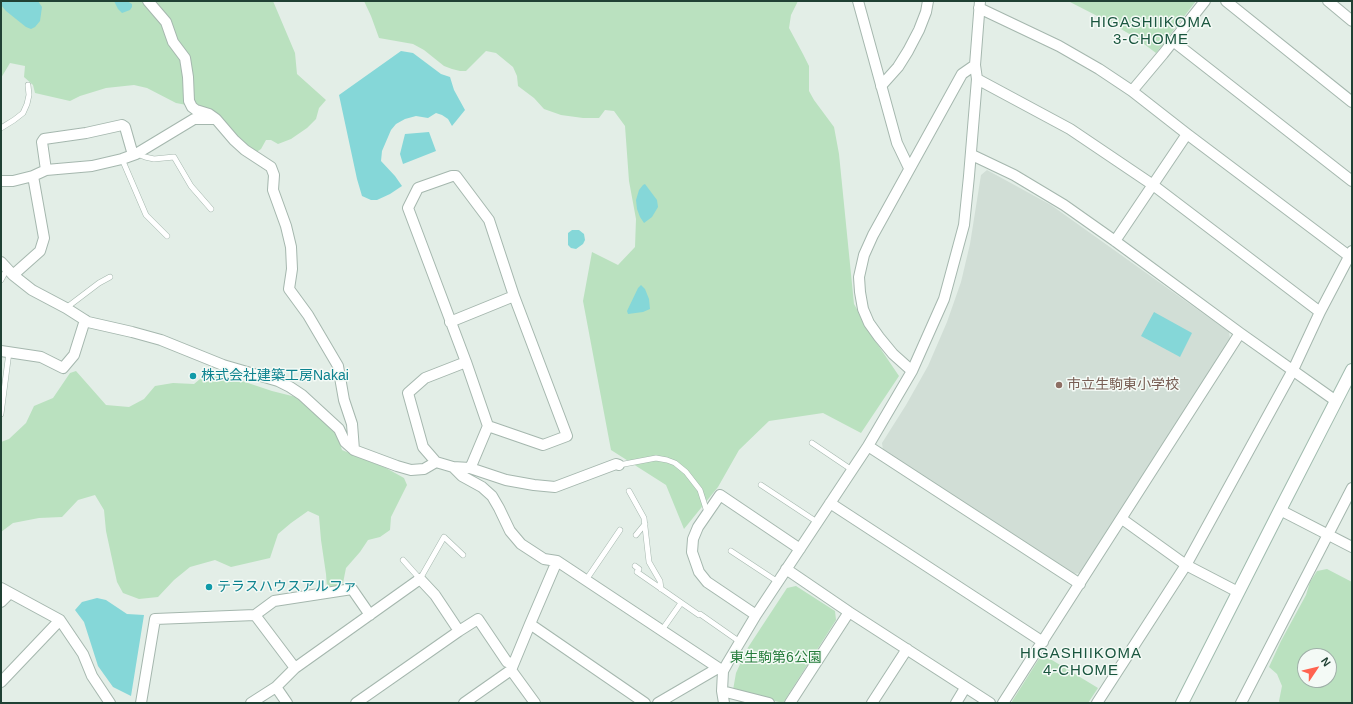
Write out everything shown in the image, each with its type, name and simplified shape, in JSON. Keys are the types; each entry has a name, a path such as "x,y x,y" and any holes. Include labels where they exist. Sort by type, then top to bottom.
{"street":[{"path":"148,1 166,22 173,42 185,58 188,77 189,101 192,107 196,110 209,114 216,119 234,140 245,150 271,167 274,175 273,190 286,226 291,247 292,269 289,289 308,315 338,366 344,400 352,424 354,450"},
{"path":"858,1 880,86 897,143 909,168"},
{"path":"880,86 898,67 908,51 919,30 928,1"},
{"path":"1132,91 1205,1"},
{"path":"1226,1 1352,102"},
{"path":"1328,1 1352,21"},
{"path":"658,703 721,670 868,446 912,371 944,299 964,225 972,156 977,79 975,65 980,4 1059,46 1099,69 1132,91 1187,134 1350,254 1320,312 1293,370 1186,565 1097,703"},
{"path":"1173,41 1352,181"},
{"path":"912,371 893,354 869,323 863,309 859,277 864,255 873,235 909,168 962,74 975,65"},
{"path":"977,79 1070,129 1153,184 1320,312"},
{"path":"1,181 13,181 33,176 46,170 92,166 122,159 134,154 194,119 216,119"},
{"path":"46,170 42,142 44,139 86,133 122,125 125,127 134,154"},
{"path":"1115,241 1187,134"},
{"path":"972,156 1014,175 1064,205 1336,401"},
{"path":"33,176 44,238 40,251 7,269 32,290 66,308 88,322 161,340 223,365 278,381 290,387 312,403 339,429 345,442 354,450 411,470 424,469 436,462"},
{"path":"472,464 488,426 466,362 408,208 418,188 452,176 456,176 489,220 514,296 567,436 542,445 488,426"},
{"path":"450,322 514,296"},
{"path":"5,352 41,357 63,368 74,355 85,320"},
{"path":"1003,703 1240,333"},
{"path":"466,362 425,378 408,392 423,447 436,462 453,467 470,468 506,480 555,487 616,464 619,465"},
{"path":"1182,703 1352,370"},
{"path":"868,446 1080,584"},
{"path":"453,467 462,476 482,487 492,496 510,531 520,544 544,559 557,561 721,670"},
{"path":"1241,703 1352,488"},
{"path":"756,615 707,582 699,572 692,552 693,538 698,527 720,495 800,549"},
{"path":"830,503 1043,642"},
{"path":"1280,510 1352,547"},
{"path":"1122,519 1186,565 1238,592"},
{"path":"464,703 512,667 557,561"},
{"path":"786,570 990,703"},
{"path":"251,703 276,687 295,668 420,579 435,595 459,631"},
{"path":"141,703 155,619 255,615 274,601 352,589 370,615"},
{"path":"1,602 5,590 60,620 83,654 92,676 110,703"},
{"path":"790,703 849,612"},
{"path":"255,615 295,668"},
{"path":"356,703 478,619 535,703"},
{"path":"1,682 60,620"},
{"path":"530,624 645,703"},
{"path":"872,703 907,650"},
{"path":"721,670 724,703"},
{"path":"276,687 287,703"},
{"path":"956,703 965,688"},
{"path":"722,691 769,703"}],"lane":[{"path":"1,128 23,113 29,95 28,85"},
{"path":"134,154 154,159 174,157 191,186 212,209"},
{"path":"122,159 146,215 167,236"},
{"path":"1,280 7,269"},
{"path":"66,308 99,283 110,277"},
{"path":"1,414 5,352"},
{"path":"812,443 852,470"},
{"path":"619,465 656,458 675,463 686,472 700,490 708,514"},
{"path":"761,485 817,522"},
{"path":"629,491 644,518 649,562 660,582 661,589"},
{"path":"636,535 645,524"},
{"path":"586,580 620,530"},
{"path":"404,560 420,579 444,537 463,555"},
{"path":"731,551 778,582"},
{"path":"635,566 639,569 637,572 740,642"},
{"path":"662,630 681,603"}],"shaded area":[{"name":"市立生駒東小学校","path":"987,170 1051,205 1229,332 1230,339 1080,573 1073,574 883,450 882,443 928,366 947,322 961,282 970,244 981,175"}],"green space":[{"path":"1,1 273,1 295,53 297,74 326,100 319,108 316,119 307,128 291,139 278,144 271,140 266,140 261,149 255,153 197,107 176,103 147,88 134,85 106,88 80,96 70,101 35,93 33,85 24,77 25,66 10,63 1,78"},
{"path":"364,1 798,1 791,15 789,28 809,66 809,91 834,127 839,154 854,304 876,342 899,376 861,433 823,413 769,421 739,450 718,487 684,529 666,485 611,450 583,301 592,252 618,265 635,247 636,219 629,181 625,126 614,111 605,110 599,118 583,118 561,115 544,109 534,98 518,86 517,76 513,67 496,53 486,51 466,71 460,71 444,66 424,50 413,44 379,38"},
{"path":"1068,1 1196,1 1156,53 1136,38 1111,23"},
{"path":"76,371 106,405 129,407 144,399 155,386 173,383 194,384 206,374 224,375 272,391 296,397 337,434 342,450 386,468 404,478 407,485 391,517 390,530 380,537 368,540 346,568 343,583 335,587 327,588 319,516 308,511 278,534 270,558 231,567 215,560 190,567 174,580 158,597 139,599 123,593 117,582 106,531 104,510 95,495 78,500 62,517 39,518 13,523 1,532 1,442 9,439 26,423 34,406 53,398 70,373"},
{"path":"1327,569 1352,582 1352,703 1280,703 1279,701 1282,686 1277,674 1269,667 1281,641 1306,595 1310,582 1317,571"},
{"name":"東生駒第6公園","path":"796,586 835,611 836,620 783,703 733,690 736,673 747,649 787,588"},
{"path":"1042,654 1098,688 1088,703 1011,703"}],"water":[{"path":"1,1 38,1 42,7 40,21 31,29 26,27 6,11 1,5"},
{"path":"114,1 127,1 132,4 132,7 130,10 122,13"},
{"path":"401,51 413,53 441,74 450,77 454,90 465,110 452,126 448,119 436,113 428,118 416,116 405,119 396,124 391,130 382,151 381,161 402,186 377,200 371,200 362,196 339,95"},
{"path":"429,132 436,151 403,164 400,154 405,134"},
{"path":"645,184 657,200 658,207 652,217 644,223 637,209 636,200 639,190"},
{"path":"572,230 579,230 584,234 585,240 583,244 576,249 571,248 568,245 568,233"},
{"path":"641,285 645,289 649,299 650,309 643,312 628,314 627,311 638,288"},
{"path":"1154,312 1192,333 1180,357 1141,336"},
{"path":"97,598 106,600 127,614 144,615 131,696 113,687 98,666 84,622 75,610 82,602"}],"place":[{"name":"株式会社建築工房Nakai","path":"193,376"},
{"name":"市立生駒東小学校","path":"1059,385"},
{"name":"テラスハウスアルファ","path":"209,587"}],"district":[{"name":"HIGASHIIKOMA 3-CHOME","path":"1151,32"},
{"name":"HIGASHIIKOMA 4-CHOME","path":"1081,662"}]}
